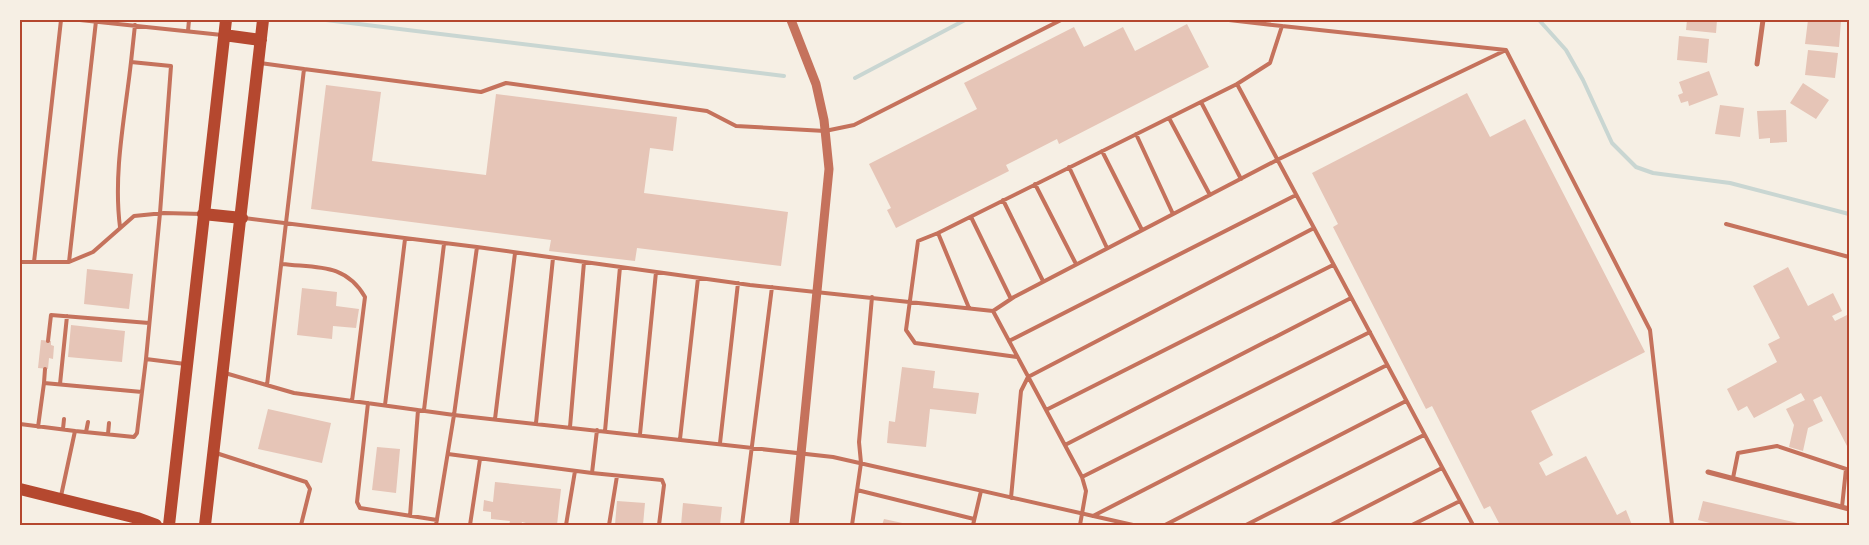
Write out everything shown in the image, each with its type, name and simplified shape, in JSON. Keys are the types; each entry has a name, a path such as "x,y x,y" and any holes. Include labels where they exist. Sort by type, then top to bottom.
{"main road":[{"path":"169,525 226,20"},
{"path":"204,525 242,218 263,20"},
{"path":"224,35 261,40"},
{"path":"203,214 242,218"},
{"path":"20,489 61,498 156,525"}],"street":[{"path":"791,20 816,84 825,131 829,183 794,525"},
{"path":"1757,64 1763,20"},
{"path":"1708,472 1849,509"}],"lane":[{"path":"34,262 60,20"},
{"path":"80,20 224,35"},
{"path":"188,31 190,20"},
{"path":"258,63 481,92 506,83 707,111 736,126 825,131 854,125 1061,20"},
{"path":"1229,20 1506,50"},
{"path":"69,262 96,22"},
{"path":"120,227 117,207 118,176 135,25"},
{"path":"1017,357 915,343 906,330 918,241 971,217 1237,84 1270,64 1282,26"},
{"path":"242,218 738,283 993,311 1011,299 1076,264 1277,160 1506,50"},
{"path":"1506,50 1650,330 1672,525"},
{"path":"20,424 134,436 137,433 160,213 171,66 131,62"},
{"path":"267,385 304,69"},
{"path":"1237,84 1473,525"},
{"path":"1201,102 1241,179"},
{"path":"1169,118 1210,195"},
{"path":"1136,134 1173,214"},
{"path":"1102,151 1142,230"},
{"path":"1069,167 1107,248"},
{"path":"1036,184 1076,264"},
{"path":"1009,341 1296,195"},
{"path":"1003,200 1043,282"},
{"path":"20,262 69,262 93,252 134,216 160,213 203,214"},
{"path":"971,217 1011,299"},
{"path":"1726,224 1849,258"},
{"path":"1011,498 1021,391 1028,377 1314,228"},
{"path":"938,233 969,308"},
{"path":"385,405 405,239"},
{"path":"424,410 444,244"},
{"path":"368,403 357,502 360,508 410,516 436,523 454,415 477,248"},
{"path":"495,419 514,253"},
{"path":"536,423 553,258"},
{"path":"570,427 584,262"},
{"path":"282,264 328,269 345,274 358,285 365,297 352,401"},
{"path":"1046,410 1333,264"},
{"path":"605,431 620,267"},
{"path":"640,434 656,272"},
{"path":"680,439 698,278"},
{"path":"720,443 738,283"},
{"path":"742,525 772,287"},
{"path":"852,525 861,463 859,442 872,298"},
{"path":"1065,445 1351,298"},
{"path":"993,311 1082,477 1086,491 1080,525"},
{"path":"48,341 51,315 149,323"},
{"path":"60,384 67,316"},
{"path":"1082,477 1370,332"},
{"path":"146,359 187,364"},
{"path":"1093,516 1387,365"},
{"path":"38,427 45,369"},
{"path":"223,372 294,393 454,415 802,452 861,463 1134,525"},
{"path":"44,383 142,392"},
{"path":"67,391 68,385"},
{"path":"91,387 91,394"},
{"path":"112,389 112,396"},
{"path":"1165,525 1406,401"},
{"path":"410,516 418,410"},
{"path":"63,429 64,419"},
{"path":"86,432 88,422"},
{"path":"108,434 109,424"},
{"path":"592,473 597,430"},
{"path":"61,498 75,431"},
{"path":"1246,525 1424,434"},
{"path":"1733,478 1738,453 1778,446 1848,469 1842,507"},
{"path":"214,453 306,482 310,489 301,525"},
{"path":"448,454 662,480 664,485 659,525"},
{"path":"470,525 480,458"},
{"path":"1331,525 1442,468"},
{"path":"566,525 575,470"},
{"path":"609,525 617,476"},
{"path":"857,490 974,519"},
{"path":"973,525 981,491"},
{"path":"1412,525 1460,501"}],"building":[{"path":"1687,20 1717,20 1716,33 1686,30"},
{"path":"1808,20 1841,21 1839,47 1805,44"},
{"path":"1187,24 1209,67 1059,144 1057,139 1006,165 1009,171 896,228 887,210 891,208 869,164 977,109 964,83 1074,27 1084,47 1123,27 1135,51"},
{"path":"1679,36 1709,39 1707,63 1677,60"},
{"path":"1808,50 1838,53 1835,78 1805,75"},
{"path":"1709,71 1718,95 1689,106 1688,101 1681,103 1678,95 1683,93 1679,82"},
{"path":"1803,83 1829,100 1816,119 1790,103"},
{"path":"326,85 381,92 372,161 486,175 496,94 677,117 673,151 650,148 644,193 788,212 781,266 637,248 635,261 549,251 551,240 311,209"},
{"path":"1467,93 1490,137 1525,119 1645,352 1531,411 1553,455 1539,463 1546,476 1586,456 1617,515 1626,510 1632,525 1500,525 1490,506 1484,509 1432,406 1426,409 1333,227 1338,224 1312,173"},
{"path":"1720,105 1744,108 1740,137 1715,134"},
{"path":"1786,110 1787,142 1770,143 1770,138 1759,139 1757,111"},
{"path":"1788,267 1808,306 1833,293 1842,311 1832,316 1835,321 1849,314 1849,445 1847,446 1821,396 1813,400 1823,421 1808,428 1803,451 1789,447 1794,425 1786,409 1805,400 1801,393 1754,418 1747,406 1738,411 1727,389 1777,362 1768,344 1780,338 1753,286"},
{"path":"87,269 133,274 129,309 84,304"},
{"path":"302,288 337,292 336,306 359,309 356,328 333,326 332,339 297,335"},
{"path":"71,325 125,331 122,362 68,357"},
{"path":"41,340 51,341 51,345 54,346 53,359 49,358 48,369 38,368"},
{"path":"902,367 935,371 933,388 979,393 976,414 930,409 926,447 887,443 889,421 895,422"},
{"path":"268,409 331,423 322,463 258,449"},
{"path":"377,447 400,449 396,493 372,490"},
{"path":"495,482 561,489 557,525 534,525 522,522 521,525 509,525 510,521 491,519 491,512 483,511 484,500 493,502"},
{"path":"617,501 645,503 643,525 615,525"},
{"path":"1703,501 1802,525 1718,525 1698,520"},
{"path":"683,503 722,507 720,525 681,525"},
{"path":"884,519 907,524 907,525 882,525"}],"waterway":[{"path":"326,20 784,76"},
{"path":"855,78 965,20"},
{"path":"1539,20 1566,50 1583,80 1612,143 1636,167 1653,173 1730,183 1849,214"}]}
